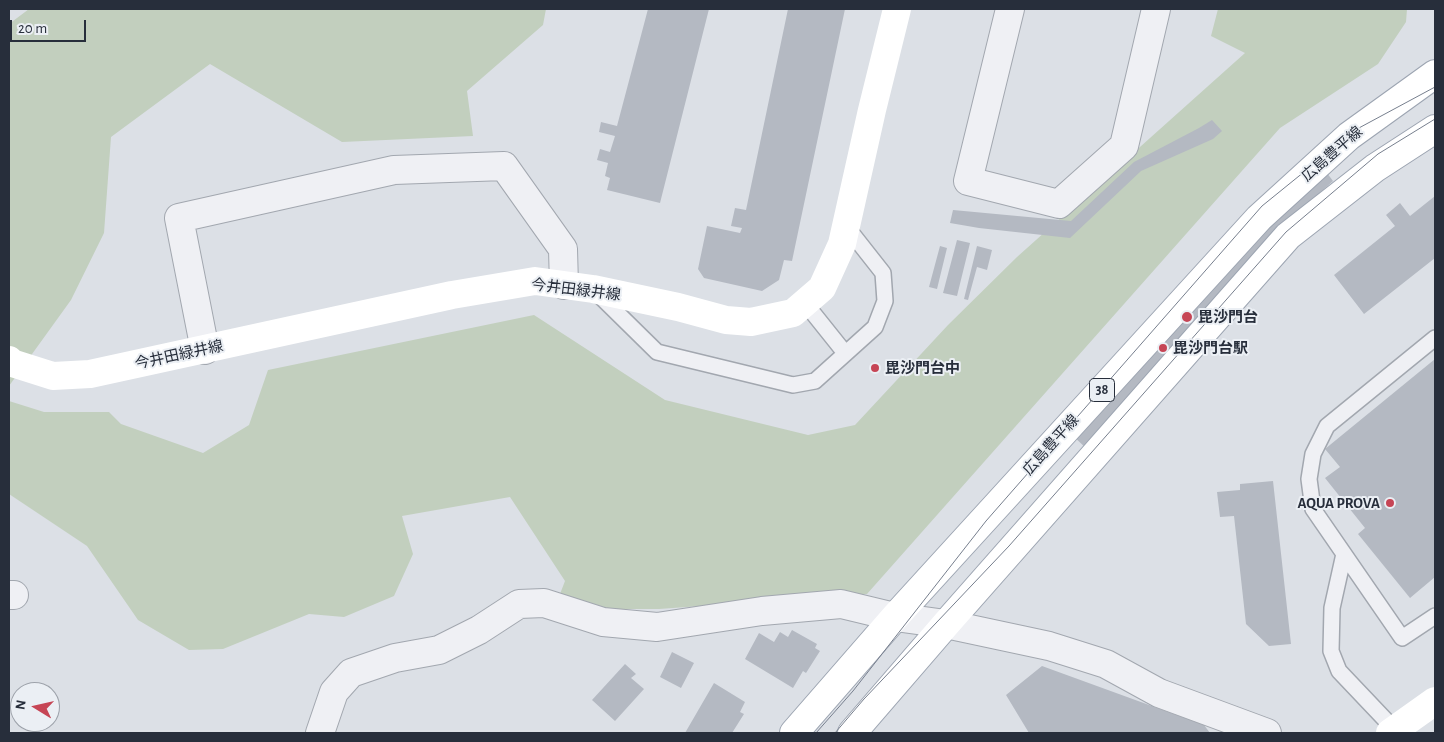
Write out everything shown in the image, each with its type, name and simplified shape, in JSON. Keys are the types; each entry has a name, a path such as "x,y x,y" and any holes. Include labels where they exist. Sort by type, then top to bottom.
{"main road":[{"name":"今井田緑井線","path":"9,360 12,363 53,376 90,374 452,295 535,281 592,289 678,306 726,320 751,322 793,313 822,288 842,244 897,9"},
{"name":"広島豊平線","path":"794,733 895,617 1259,218 1349,136 1435,74"},
{"name":"38","path":"852,733 1288,236 1376,168 1435,129"},
{"path":"1392,732 1435,701"}],"street":[{"path":"1010,9 968,181 1059,204 1124,146 1156,9"},
{"path":"205,350 179,218 394,170 504,166 563,249 564,285"},
{"path":"320,733 334,692 351,673 395,658 439,650 479,630 519,604 544,603 603,622 657,627 762,611 840,604 895,617 946,624 1049,646 1106,664 1159,693 1267,733"}],"lane":[{"path":"592,289 658,352 793,385 815,381 875,327 885,301 883,273 846,226"},
{"path":"805,303 845,353"},
{"path":"1435,338 1327,426 1313,454 1309,479 1313,509 1402,638 1435,616"},
{"path":"1344,554 1332,608 1330,651 1339,671 1392,732"}],"green space":[{"path":"29,9 546,9 543,25 467,91 473,136 342,142 210,64 111,137 104,233 71,300 9,386 9,24"},
{"path":"1218,9 1407,9 1406,22 1378,64 1280,128 867,594 659,609 611,609 560,594 565,581 510,497 402,516 413,554 394,596 344,617 309,614 223,649 189,650 138,620 87,546 9,494 9,401 44,412 109,412 121,424 203,453 249,425 268,370 534,315 665,400 808,435 855,425 948,325 1017,257 1245,53 1211,36"}],"building":[{"path":"648,9 709,9 660,203 607,190 610,178 605,176 608,163 597,160 600,149 610,152 615,136 599,132 601,122 617,126"},
{"path":"788,9 845,9 792,261 784,260 779,280 762,291 704,278 698,269 707,226 740,233 742,228 731,226 735,208 746,210"},
{"path":"1212,120 1222,131 1213,139 1141,171 1070,238 950,223 953,210 1071,221 1134,162"},
{"name":"毘沙門台駅","path":"1321,165 1333,181 1303,208 1088,450 1071,434"},
{"path":"1435,196 1435,258 1364,314 1334,275 1395,226 1386,215 1400,203 1410,216"},
{"path":"957,240 970,243 957,296 943,293"},
{"path":"940,246 947,248 937,289 929,287"},
{"path":"977,246 992,250 987,270 977,267 968,300 964,299"},
{"name":"AQUA PROVA","path":"1435,359 1435,577 1410,598 1358,534 1365,528 1325,478 1340,467 1325,449"},
{"path":"1273,481 1291,644 1269,646 1246,624 1234,516 1220,517 1217,492 1240,490 1240,484"},
{"path":"792,630 817,644 815,648 820,651 806,673 803,671 793,688 745,659 759,633 774,642 780,632 788,637"},
{"path":"672,652 694,663 681,688 660,677"},
{"path":"625,664 636,674 631,678 644,689 615,721 592,700"},
{"path":"1042,666 1204,725 1210,733 1029,733 1006,695"},
{"path":"714,683 745,702 740,712 744,714 732,733 685,733"}],"tram line":[{"path":"816,733 853,691 986,521 1262,206 1357,129 1435,87"},
{"path":"835,733 864,699 1009,546 1286,232 1378,154 1435,119"}],"place":[{"name":"毘沙門台","path":"1187,317"},
{"name":"毘沙門台駅","path":"1163,348"},
{"name":"毘沙門台中","path":"875,368"},
{"name":"AQUA PROVA","path":"1390,503"}]}
